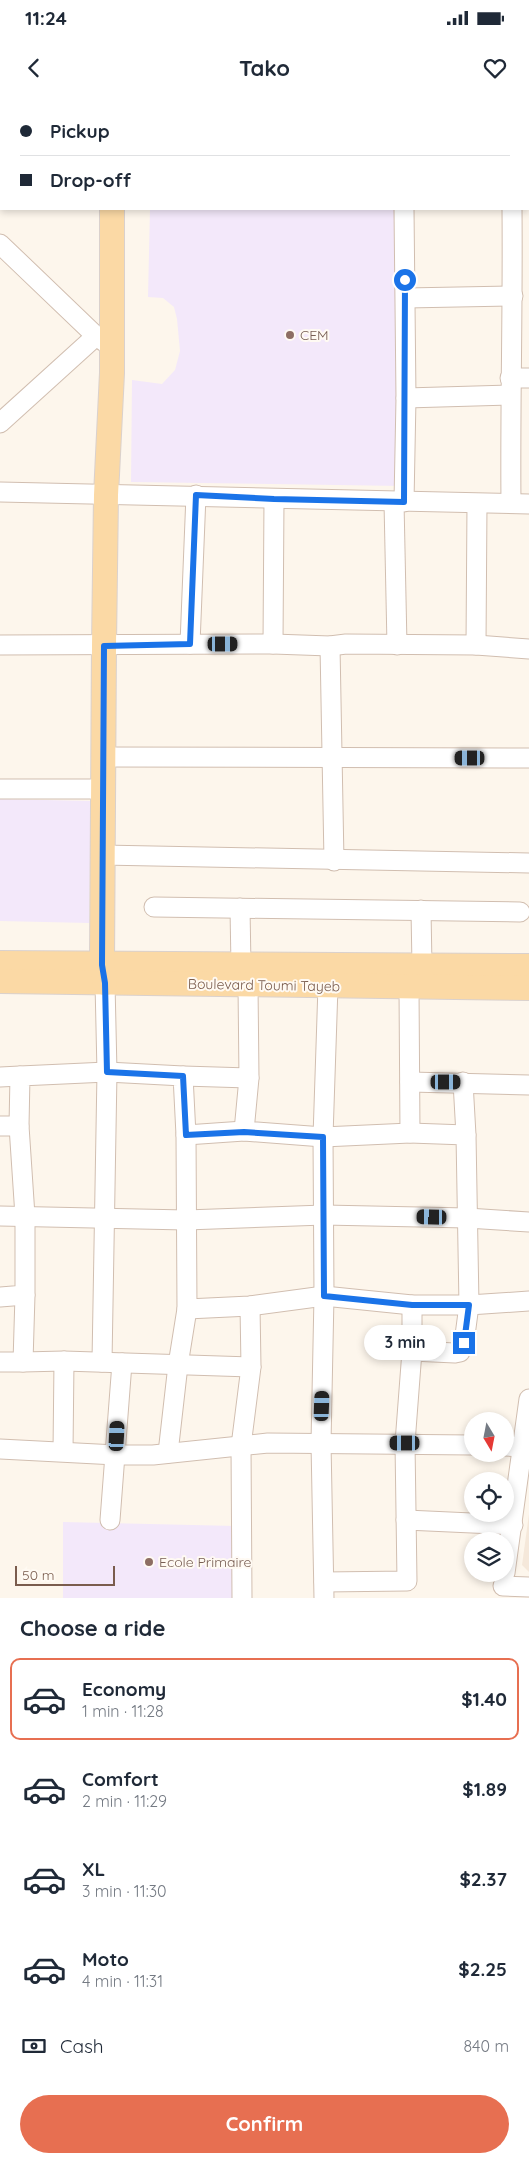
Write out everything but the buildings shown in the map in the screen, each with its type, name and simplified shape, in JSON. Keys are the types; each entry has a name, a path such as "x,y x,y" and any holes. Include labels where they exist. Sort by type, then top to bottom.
{"main road":[{"path":"103,974 102,757 106,495 104,342 112,210"},
{"name":"Boulevard Toumi Tayeb","path":"0,963 103,974"},
{"name":"Boulevard Toumi Tayeb","path":"0,982 103,974 245,975 422,966 529,966"},
{"name":"Boulevard Toumi Tayeb","path":"245,975 328,986 529,988"}],"street":[{"path":"397,645 399,502 406,398 404,210"},
{"path":"0,492 196,495 274,499 520,504 510,387 513,296 512,210"},
{"path":"0,244 104,342 0,423"},
{"path":"406,298 513,296"},
{"path":"406,398 510,387 529,378"},
{"path":"190,644 196,495"},
{"path":"273,644 274,499"},
{"path":"476,645 477,504"},
{"path":"0,645 273,644 330,646 346,644 476,645 529,649"},
{"path":"330,646 334,861"},
{"path":"102,757 529,758"},
{"path":"0,789 103,789"},
{"path":"102,855 334,861 529,863"},
{"path":"154,907 520,912"},
{"path":"240,908 249,1078 244,1132"},
{"path":"421,910 422,966"},
{"path":"102,1362 107,1072 103,974"},
{"path":"328,986 323,1137 324,1296 321,1443 324,1590 407,1580 405,1443 412,1351 412,1305"},
{"path":"409,988 410,1133"},
{"path":"0,1077 107,1072 249,1078"},
{"path":"20,1076 19,1126 25,1216 24,1362"},
{"path":"168,1453 187,1309 186,1135 183,1076"},
{"path":"410,1082 529,1085"},
{"path":"412,1351 455,1353 460,1352 464,1343 469,1305 466,1135 463,1082"},
{"path":"0,1126 19,1126"},
{"path":"186,1135 244,1132 323,1137 410,1133 466,1135"},
{"path":"0,1216 186,1220 324,1215 467,1218 529,1222"},
{"path":"0,1297 25,1295"},
{"path":"187,1309 250,1306 324,1296 412,1305 469,1305 529,1301"},
{"path":"242,1598 241,1446 251,1368 250,1306"},
{"path":"63,1452 64,1361"},
{"path":"0,1362 64,1361 251,1368"},
{"path":"110,1520 122,1363"},
{"path":"514,1446 529,1399"},
{"path":"0,1449 116,1455 168,1453 241,1446 321,1443 464,1445"},
{"path":"514,1462 513,1525 503,1583 529,1587"},
{"path":"406,1520 513,1525"}],"shaded area":[{"name":"CEM","path":"150,210 400,210 403,486 131,482 132,380 162,384 175,370 180,351 174,307 163,298 148,297"},
{"path":"0,799 91,801 89,923 0,921"},
{"path":"529,1514 529,1572 522,1565"},
{"name":"Ecole Primaire","path":"63,1522 236,1526 236,1598 63,1598"}],"place":[{"name":"CEM","path":"290,335"},
{"name":"Ecole Primaire","path":"149,1562"}],"route":[{"path":"405,280 406,398 404,502 196,495 190,644 104,646 102,965 105,983 107,1072 183,1076 186,1135 244,1132 323,1137 324,1296 412,1305 469,1305 464,1343"}]}
